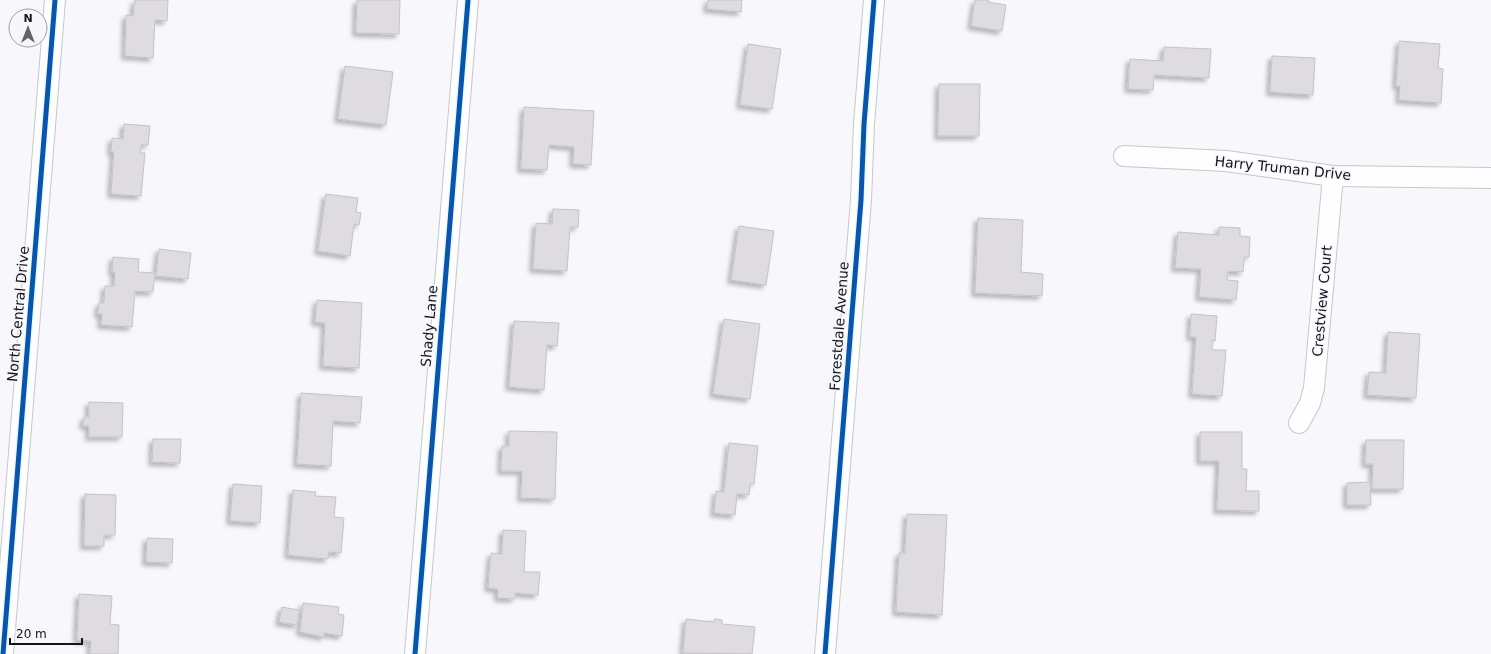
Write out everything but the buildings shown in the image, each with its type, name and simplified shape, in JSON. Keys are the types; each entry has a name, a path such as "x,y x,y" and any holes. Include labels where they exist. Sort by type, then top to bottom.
{"street":[{"name":"North Central Drive","path":"3,654 55,0"},
{"name":"Shady Lane","path":"415,654 468,0"},
{"name":"Forestdale Avenue","path":"825,654 861,200 864,124 874,0"},
{"name":"Harry Truman Drive","path":"1124,156 1226,161 1333,176 1491,178"},
{"name":"Crestview Court","path":"1299,423 1310,403 1314,388 1333,176"}],"cycle path":[{"path":"3,654 55,0"},
{"path":"415,654 468,0"},
{"path":"825,654 861,200 864,124 874,0"}]}
